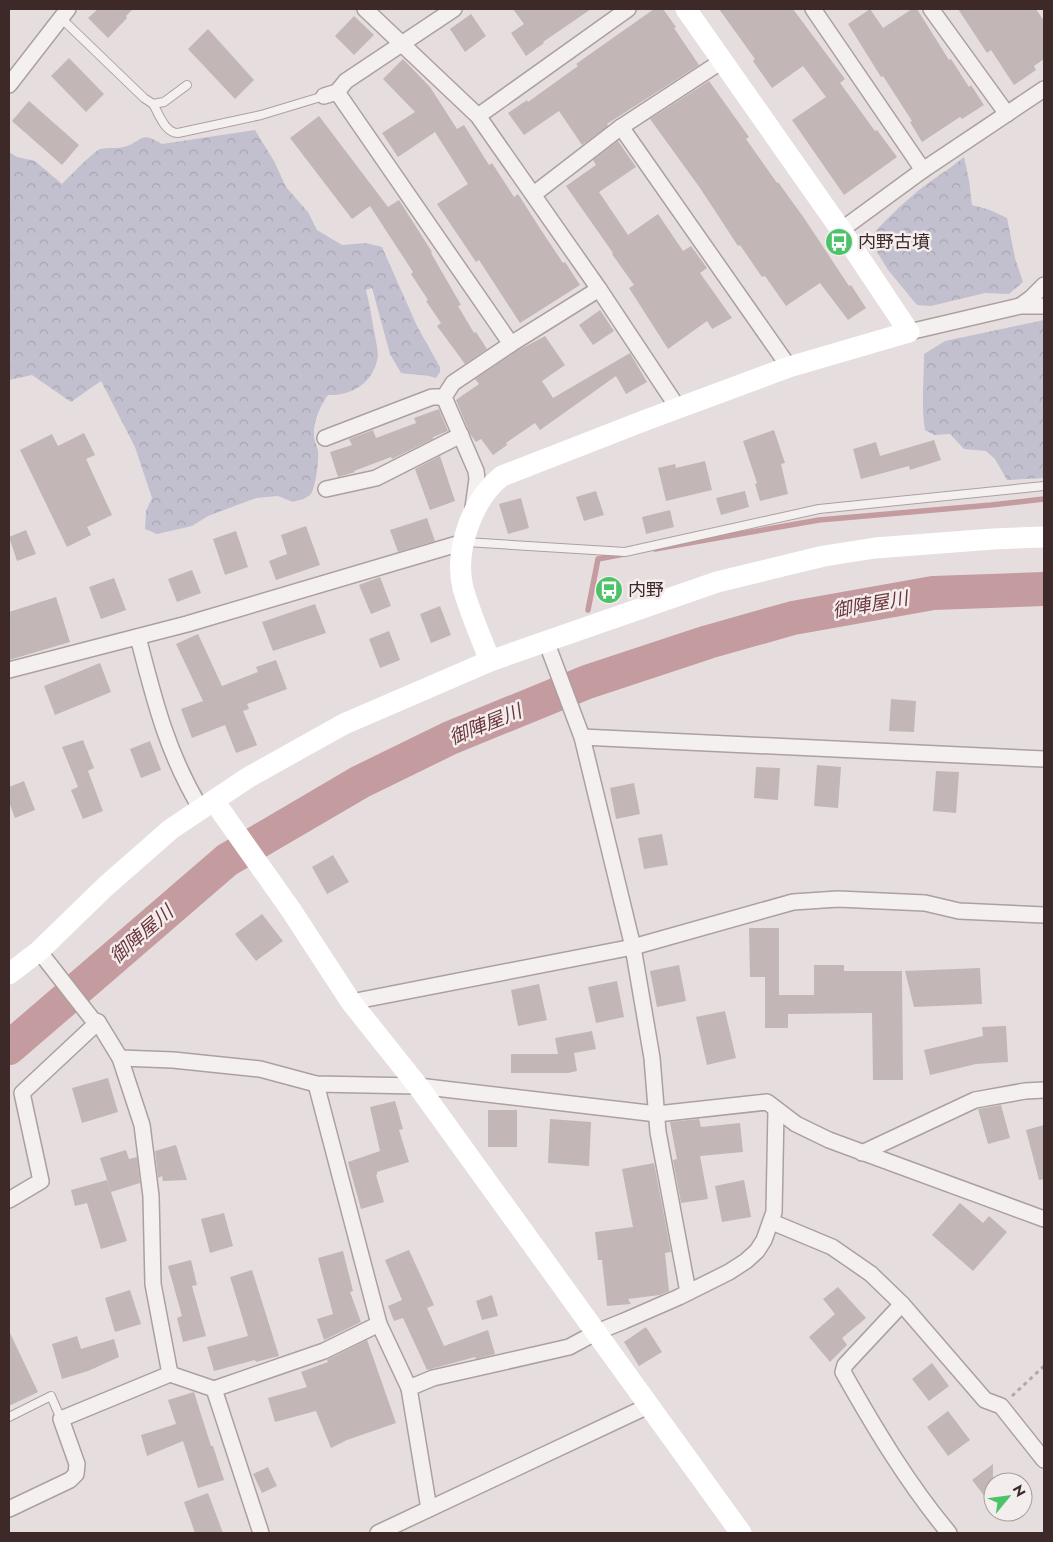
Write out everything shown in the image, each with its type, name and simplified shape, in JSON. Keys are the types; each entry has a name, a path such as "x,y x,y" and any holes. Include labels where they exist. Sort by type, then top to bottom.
{"street":[{"path":"366,9 478,116 534,194 678,408"},
{"path":"454,9 402,45 346,80 331,94 511,344"},
{"path":"478,116 628,9"},
{"path":"686,9 841,230 909,332"},
{"path":"813,9 924,170"},
{"path":"931,9 1006,114"},
{"path":"9,85 64,13"},
{"path":"534,194 620,127 722,61"},
{"path":"841,230 924,170 1044,88"},
{"path":"620,127 789,367"},
{"path":"1020,306 1044,285"},
{"path":"444,397 453,383 599,289"},
{"path":"472,514 487,490 502,476 789,367 909,332 1020,306 1044,306"},
{"path":"325,438 432,397 444,397"},
{"path":"444,397 476,471 477,479 472,514 464,542 461,572 463,586 490,661"},
{"path":"326,489 376,478 461,435"},
{"path":"9,974 44,957 106,886 171,829 213,809 249,777 344,724 490,661 549,650 717,582 824,556 918,544 1044,537"},
{"path":"9,670 188,624 464,542"},
{"path":"138,637 160,723 182,777 213,809 291,910 351,1002 418,1086 741,1533"},
{"path":"549,650 582,737 633,947 652,1058 660,1141 688,1292"},
{"path":"582,737 1044,759"},
{"path":"351,1002 633,947 793,902 838,899 925,903 958,910 1044,915"},
{"path":"44,957 96,1021 120,1058 142,1125 151,1196 153,1284 170,1374"},
{"path":"9,1200 41,1181 22,1094 96,1021"},
{"path":"120,1058 173,1060 260,1069 316,1084 418,1086 657,1114 767,1102 796,1124 829,1140 1044,1219"},
{"path":"316,1084 379,1324 409,1388 429,1509"},
{"path":"862,1153 975,1100 1010,1093 1044,1090"},
{"path":"409,1388 433,1378 569,1347 597,1332 624,1322 688,1292 729,1272 746,1261 757,1251 772,1222 774,1212 776,1110"},
{"path":"772,1222 832,1247 871,1274 902,1304 984,1400 1001,1406 1044,1460"},
{"path":"902,1304 845,1365 843,1372 895,1458 922,1499 948,1533"},
{"path":"9,1509 70,1480 76,1474 77,1464 61,1419 170,1374 214,1389 324,1351 379,1324"},
{"path":"214,1389 261,1533"},
{"path":"378,1533 648,1406"}],"lane":[{"path":"64,13 144,98 153,104 168,130 172,133 178,134 261,115 331,94"},
{"path":"153,104 164,102 187,85"},
{"path":"464,542 625,552 819,509 1044,486"},
{"path":"9,1417 52,1396 61,1419"}],"path":[{"path":"1001,1406 1044,1366"}],"green space":[{"path":"255,130 274,161 286,187 308,212 317,230 342,245 366,243 382,247 417,326 440,367 440,372 436,378 401,373 390,354 372,288 366,290 378,351 376,365 361,386 346,393 328,395 322,404 314,431 318,460 316,479 311,494 293,502 278,496 256,498 208,516 192,526 157,534 145,529 146,511 152,498 135,447 101,381 71,402 32,375 9,380 9,152 17,157 35,161 62,184 100,149 124,147 145,137 162,144"},
{"path":"964,157 972,205 990,210 1007,218 1015,258 1023,282 1009,294 985,293 931,306 917,305 888,270 869,239 912,196"},
{"path":"1044,320 1044,478 1007,480 995,459 986,451 964,449 950,434 934,435 925,430 923,402 924,354 945,341"}],"water":[{"path":"54,999 66,1007 9,1056 9,1037"}],"building":[{"path":"98,9 133,9 108,38 88,18"},
{"path":"513,9 591,9 526,56 511,33 524,24"},
{"path":"654,9 663,9 699,65 607,124 608,126 582,145 559,111 524,135 508,113 527,100 528,102 578,66 576,64"},
{"path":"719,9 793,9 845,79 840,83 875,131 877,130 897,157 844,195 792,120 826,97 803,66 772,88 753,61 755,59"},
{"path":"870,9 883,28 912,9 917,9 949,60 951,59 969,87 971,85 984,105 962,119 960,117 922,142 910,122 912,121 883,76 881,77 848,24"},
{"path":"958,9 1036,9 1044,21 1044,59 1034,66 1036,70 1014,85 991,50 987,53"},
{"path":"471,14 486,36 465,52 450,29"},
{"path":"354,16 374,35 354,55 335,36"},
{"path":"208,29 254,80 235,99 188,49"},
{"path":"69,58 104,94 86,112 51,76"},
{"path":"403,59 430,87 457,129 464,125 489,165 492,163 514,197 518,194 563,263 565,262 580,285 520,323 479,260 476,262 437,204 468,184 435,132 398,157 382,133 415,112 383,79"},
{"path":"709,81 749,137 746,139 804,218 849,286 851,285 866,308 848,320 820,283 786,306 765,276 762,277 740,245 738,246 700,188 650,119"},
{"path":"29,101 79,145 62,165 12,121"},
{"path":"319,116 388,207 399,200 432,252 461,305 458,306 474,333 476,332 487,349 465,364 437,326 441,323 411,274 413,272 370,206 352,219 290,138"},
{"path":"618,141 636,167 599,192 628,235 658,214 683,251 691,246 707,268 700,273 732,318 712,329 707,321 668,349 629,288 634,285 566,186 596,165 593,160"},
{"path":"600,310 614,331 593,345 579,325"},
{"path":"545,336 565,365 542,381 553,398 630,353 647,382 626,394 616,376 540,430 535,423 506,443 507,445 493,455 481,439 476,442 470,434 456,400 479,384 475,379 515,352"},
{"path":"439,409 448,431 392,459 391,457 338,477 330,452 352,445 349,439 373,430 376,438 416,423 414,418"},
{"path":"774,430 785,463 781,464 788,494 760,501 755,484 757,483 743,441"},
{"path":"84,433 95,455 86,459 112,515 87,527 91,535 67,547 20,450 52,434 58,446"},
{"path":"934,440 941,460 910,470 909,466 861,479 853,449 876,442 880,456"},
{"path":"440,456 455,501 430,510 415,469"},
{"path":"705,461 712,490 666,501 658,468 675,464 676,468"},
{"path":"596,491 604,515 584,521 576,497"},
{"path":"745,491 749,507 721,515 716,498"},
{"path":"521,498 529,528 508,534 499,504"},
{"path":"670,510 674,527 646,534 642,517"},
{"path":"427,518 435,541 398,552 390,530"},
{"path":"306,526 320,565 276,580 269,561 287,554 281,535"},
{"path":"26,530 36,554 17,561 9,537"},
{"path":"236,531 248,567 225,575 213,539"},
{"path":"192,570 201,593 177,602 168,579"},
{"path":"380,577 391,606 371,614 359,585"},
{"path":"114,578 126,610 101,619 89,587"},
{"path":"56,597 70,642 9,660 9,612"},
{"path":"315,604 326,633 273,651 262,622"},
{"path":"440,606 451,635 431,643 420,614"},
{"path":"389,631 400,660 380,668 369,639"},
{"path":"198,634 222,686 258,672 256,667 276,660 287,689 247,704 249,709 243,711 257,745 236,753 225,725 192,738 181,709 203,701 176,644"},
{"path":"100,663 111,692 55,715 44,686"},
{"path":"891,699 916,701 914,732 889,731"},
{"path":"83,740 94,768 88,771 103,811 83,819 71,790 78,787 62,747"},
{"path":"150,741 161,770 141,778 130,749"},
{"path":"817,765 841,767 838,808 814,806"},
{"path":"756,767 780,768 778,800 754,798"},
{"path":"936,771 959,772 956,813 933,811"},
{"path":"24,781 35,810 15,818 9,802 9,787"},
{"path":"634,783 640,814 616,819 610,788"},
{"path":"662,834 668,865 644,869 638,838"},
{"path":"333,855 349,882 327,894 312,867"},
{"path":"262,914 283,941 256,961 235,934"},
{"path":"749,928 779,928 779,995 814,995 814,965 844,965 844,971 902,971 903,1080 873,1080 872,1013 788,1014 788,1028 765,1028 765,977 750,977"},
{"path":"679,965 686,1001 657,1007 650,971"},
{"path":"980,968 982,1004 914,1007 905,971"},
{"path":"617,981 624,1017 596,1023 588,987"},
{"path":"539,984 547,1020 518,1026 511,990"},
{"path":"725,1011 736,1058 707,1065 696,1017"},
{"path":"1006,1026 1008,1062 976,1064 930,1075 924,1050 983,1036 982,1027"},
{"path":"592,1031 596,1049 574,1053 577,1071 568,1073 511,1073 511,1054 558,1054 555,1038"},
{"path":"108,1078 118,1112 82,1123 72,1088"},
{"path":"395,1101 403,1129 399,1130 409,1162 377,1172 376,1175 384,1202 361,1209 348,1162 380,1151 370,1107"},
{"path":"1001,1105 1010,1138 988,1144 978,1109"},
{"path":"488,1110 517,1110 517,1147 488,1147"},
{"path":"550,1119 591,1122 589,1166 548,1163"},
{"path":"699,1119 701,1127 740,1123 743,1152 700,1156 708,1199 681,1203 673,1160 677,1159 670,1122"},
{"path":"1044,1125 1044,1179 1039,1180 1026,1130"},
{"path":"176,1145 187,1180 163,1181 162,1176 158,1178 155,1151"},
{"path":"126,1150 129,1159 137,1157 140,1183 111,1192 100,1158"},
{"path":"654,1163 671,1252 665,1253 669,1291 660,1295 628,1299 631,1304 607,1306 602,1260 598,1260 595,1232 633,1227 622,1169"},
{"path":"107,1180 127,1241 101,1249 87,1203 75,1206 71,1190"},
{"path":"744,1180 751,1217 722,1222 715,1186"},
{"path":"960,1203 983,1223 989,1216 1007,1232 973,1271 932,1235"},
{"path":"224,1213 233,1246 210,1253 201,1219"},
{"path":"409,1250 434,1305 427,1308 444,1346 488,1330 495,1354 476,1359 475,1357 427,1370 403,1318 394,1321 388,1306 402,1300 385,1260"},
{"path":"343,1251 353,1291 350,1292 361,1322 324,1340 317,1319 333,1314 318,1258"},
{"path":"191,1260 197,1285 192,1286 206,1336 183,1342 177,1318 182,1316 168,1266"},
{"path":"252,1270 279,1356 214,1371 207,1347 248,1336 230,1277"},
{"path":"838,1287 866,1318 842,1338 847,1345 830,1362 809,1337 835,1314 823,1299"},
{"path":"130,1290 141,1324 115,1332 105,1298"},
{"path":"492,1295 498,1316 482,1320 476,1301"},
{"path":"646,1327 662,1352 639,1366 624,1342"},
{"path":"9,1331 38,1392 9,1406"},
{"path":"77,1336 81,1349 114,1339 119,1357 88,1371 62,1379 52,1344"},
{"path":"367,1340 396,1423 347,1440 331,1448 316,1411 275,1422 268,1398 307,1387 301,1372 328,1362 327,1360"},
{"path":"932,1363 949,1386 929,1401 912,1379"},
{"path":"194,1392 224,1480 198,1488 183,1441 147,1456 141,1435 176,1424 168,1400"},
{"path":"948,1411 970,1440 948,1456 927,1427"},
{"path":"993,1464 993,1472 983,1472 983,1494 972,1480"},
{"path":"268,1467 277,1486 262,1493 253,1474"},
{"path":"208,1493 223,1533 195,1533 184,1502"}],"waterway":[{"path":"655,549 819,520 1044,499"},
{"path":"588,610 598,559 624,554"},
{"name":"御陣屋川","path":"9,1048 227,860 360,782 450,738 587,682 708,642 793,618 933,593 1044,589"}],"place":[{"name":"内野古墳","path":"839,242"},
{"name":"内野","path":"609,590"}]}
